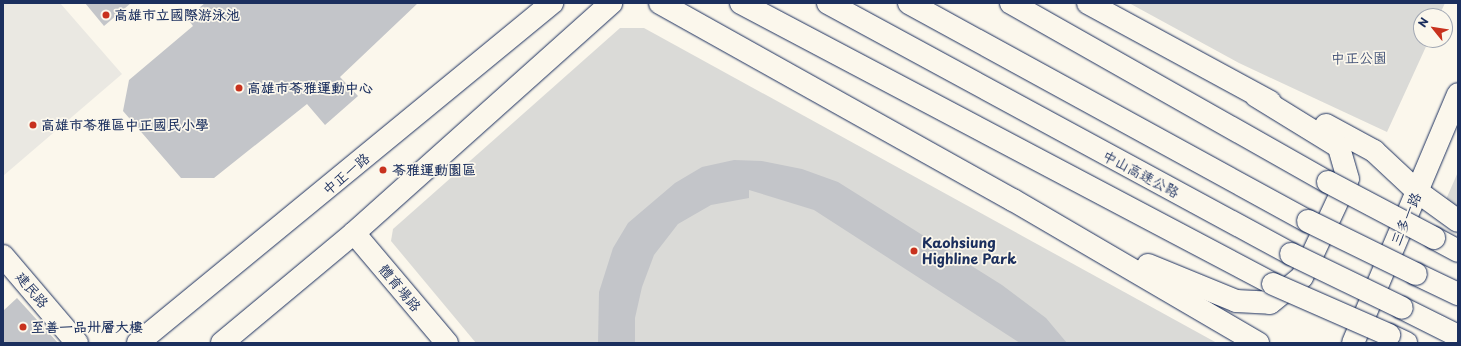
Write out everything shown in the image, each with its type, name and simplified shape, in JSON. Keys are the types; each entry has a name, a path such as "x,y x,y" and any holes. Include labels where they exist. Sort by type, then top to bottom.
{"main road":[{"name":"中正一路","path":"138,343 552,3"},
{"path":"222,343 354,233 611,3"},
{"path":"660,3 1013,200 1258,343"},
{"path":"742,3 1273,284 1397,339"},
{"name":"中山高速公路","path":"828,3 1291,254 1458,336"},
{"path":"909,3 1308,221 1458,294"},
{"path":"1011,3 1328,182 1458,252"},
{"path":"1013,200 1156,269 1236,301 1270,303 1302,277 1348,179 1339,147 1256,96 1088,3"},
{"name":"三多一路","path":"1353,343 1418,192 1458,94"},
{"path":"1256,96 1321,123 1374,151 1418,192 1458,221"},
{"name":"體育場路","path":"354,233 447,343"},
{"name":"建民路","path":"3,256 77,343"}],"shaded area":[{"name":"高雄市苓雅區中正國民小學","path":"3,3 60,3 122,74 3,176"}],"green space":[{"name":"中正公園","path":"1129,3 1445,3 1443,8 1413,8 1413,48 1425,48 1387,132 1239,63"},
{"path":"620,28 644,28 1217,343 476,343 391,241 393,229"},
{"path":"1458,172 1458,212 1444,204"}],"building":[{"name":"高雄市立國際游泳池","path":"85,3 131,3 104,26"},
{"name":"高雄市苓雅運動中心","path":"205,3 418,3 340,77 358,96 325,125 307,104 214,178 181,178 123,111 129,80 193,26 187,18"},
{"name":"Kaohsiung Highline Park","path":"734,160 762,161 802,169 838,182 1002,285 1046,318 1067,343 1020,343 814,210 749,190 749,198 711,205 678,224 654,255 642,287 635,318 635,343 598,343 599,292 613,248 628,223 675,183 702,167"},
{"name":"至善一品卅層大樓","path":"17,298 58,343 3,343 3,311"}],"place":[{"name":"高雄市立國際游泳池","path":"106,15"},
{"name":"高雄市苓雅運動中心","path":"239,88"},
{"name":"高雄市苓雅區中正國民小學","path":"33,125"},
{"name":"苓雅運動園區","path":"383,170"},
{"name":"Kaohsiung Highline Park","path":"914,251"},
{"name":"至善一品卅層大樓","path":"23,327"}]}
